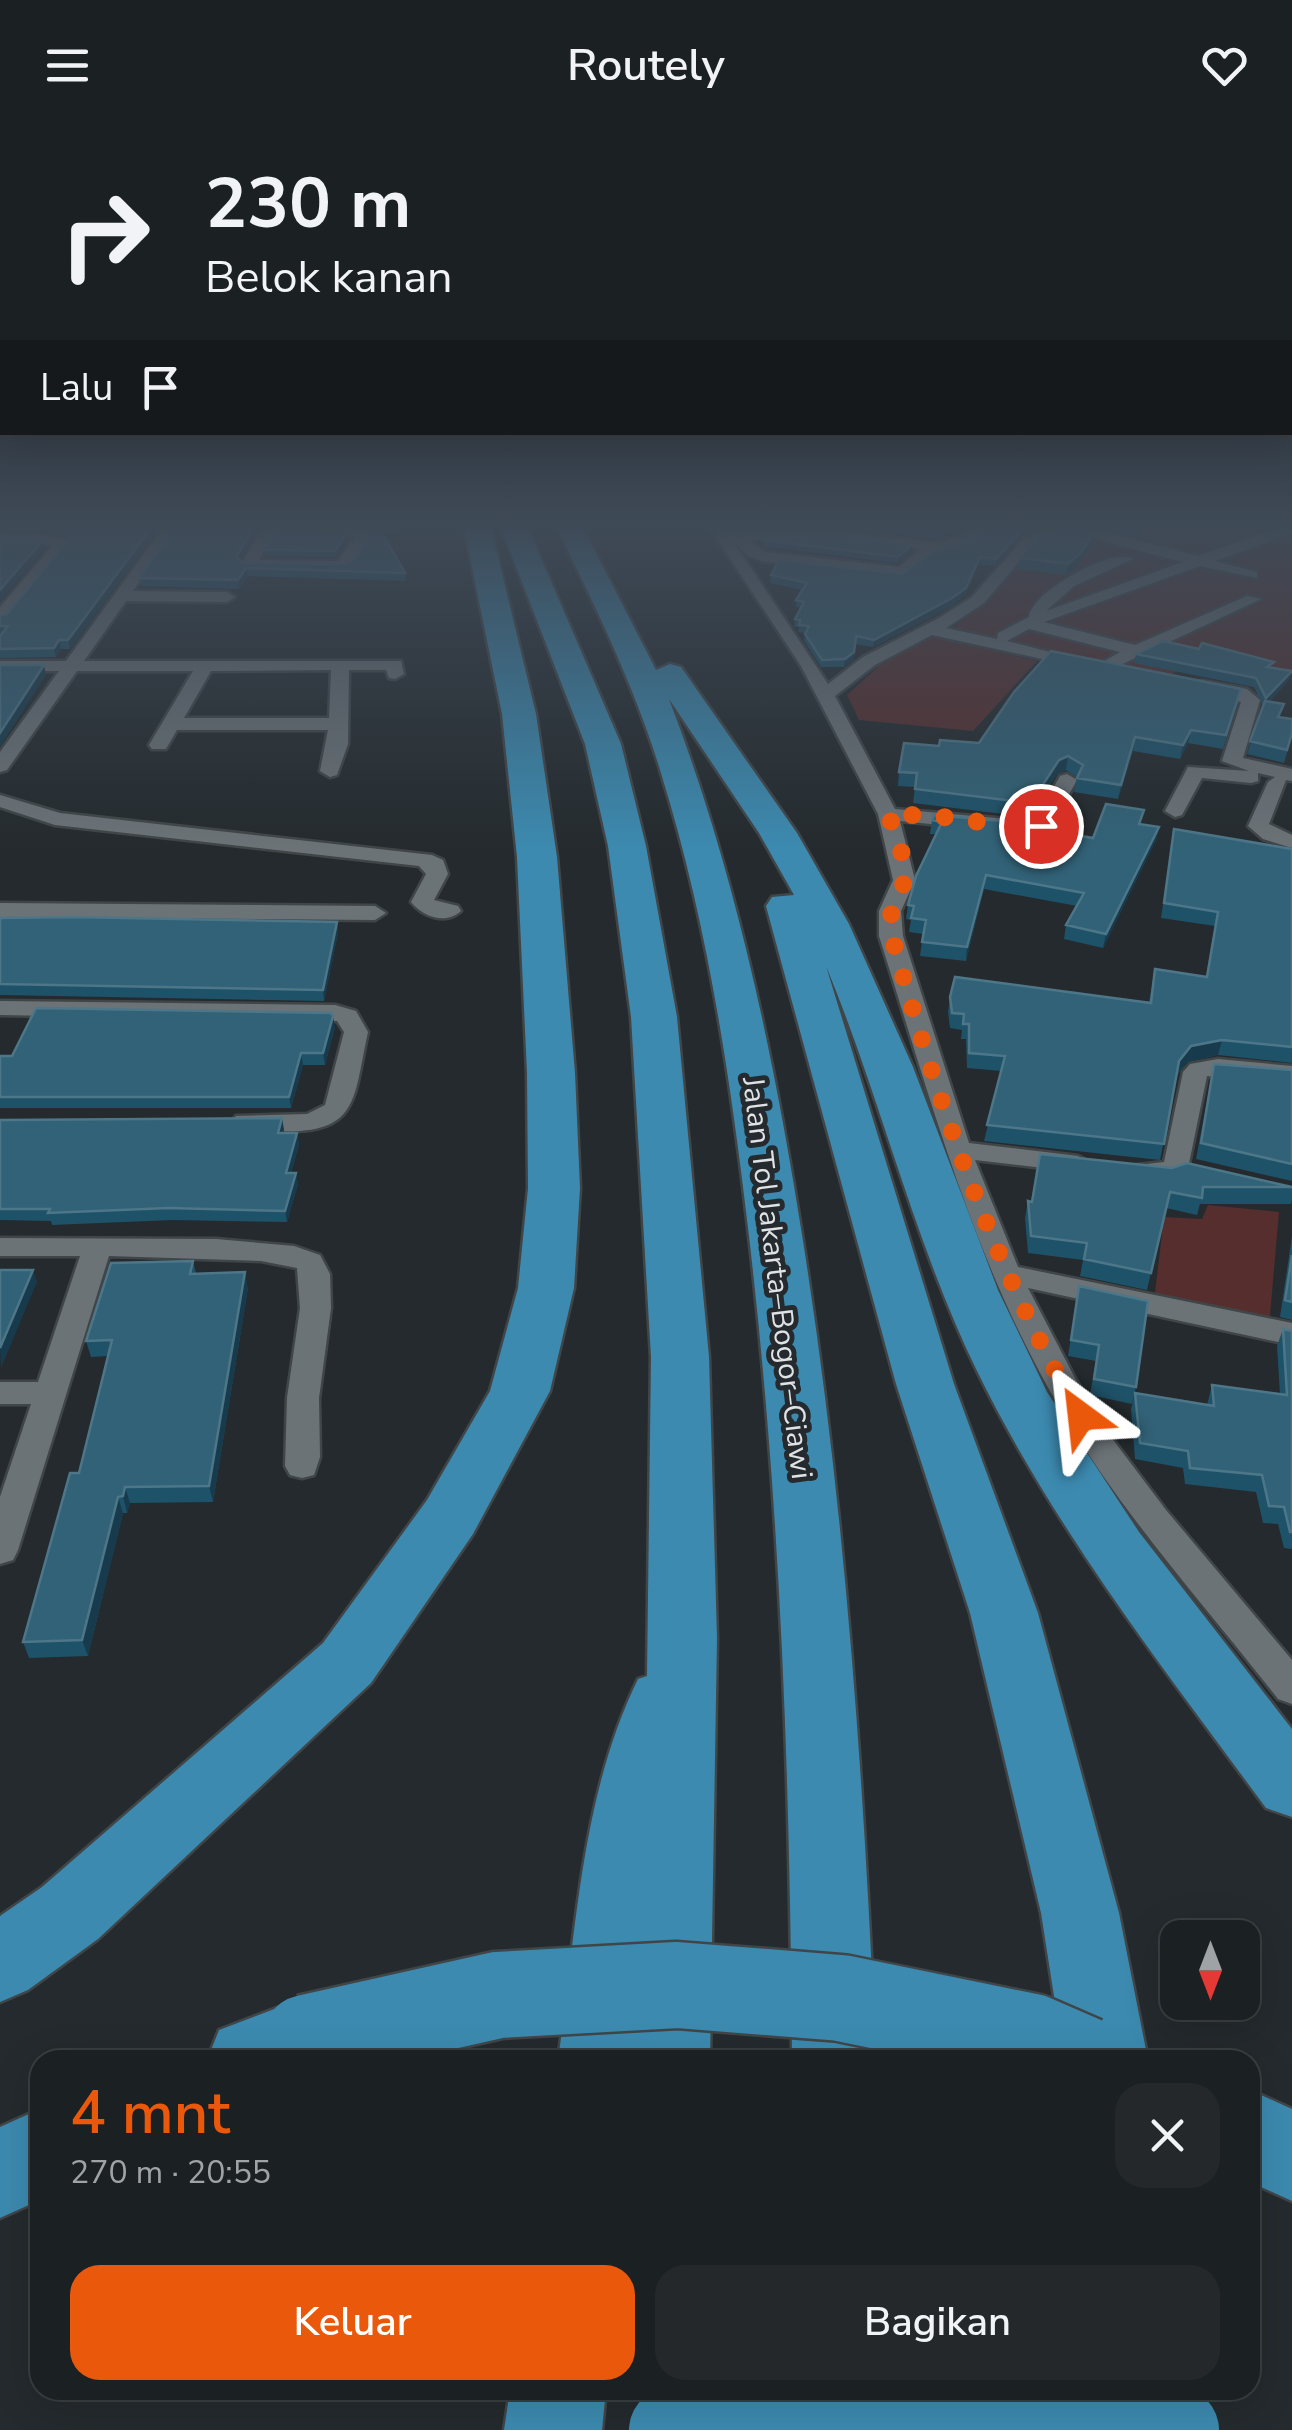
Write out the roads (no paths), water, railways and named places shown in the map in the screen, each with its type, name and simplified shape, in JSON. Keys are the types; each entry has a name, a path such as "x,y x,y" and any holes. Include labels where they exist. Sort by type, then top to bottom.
{"highway":[{"path":"0,1962 70,1913 347,1663 450,1517 520,1391 546,1288 554,1188 552,1073 537,857 519,714 501,635"},
{"path":"558,635 603,744 627,846 648,979 667,1170 680,1357 683,1638 668,2050"},
{"name":"Jalan Tol Jakarta–Bogor–Ciawi","path":"625,635 685,780 722,918 754,1086 794,1367 825,1745 834,2050"},
{"path":"629,635 661,659 705,732 756,797 811,889 899,1092 972,1296 1022,1400 1123,1558 1292,1786"},
{"path":"756,797 926,1384 1004,1613 1080,1913 1104,2050"},
{"path":"601,2050 634,1788 683,1638"},
{"path":"278,2049 498,1995 677,1985 841,1998 1032,2037 1062,2050"},
{"path":"0,2174 30,2158"},
{"path":"553,2430 557,2400"},
{"path":"649,2430 651,2400"},
{"path":"844,2400 846,2430"},
{"path":"672,2430 694,2423 872,2400"},
{"path":"972,2400 1048,2403 1176,2430"},
{"path":"1138,2400 1140,2430"}],"street":[{"path":"0,766 91,635"},
{"path":"789,635 888,814 904,880 888,922 957,1150 1006,1274 1047,1358 1102,1447 1140,1502 1292,1688"},
{"path":"825,694 869,662 920,635"},
{"path":"955,635 1140,674"},
{"path":"1080,635 1136,651"},
{"path":"1112,662 1171,635"},
{"path":"0,666 340,671 334,771"},
{"path":"0,677 67,669"},
{"path":"159,745 203,670"},
{"path":"1175,681 1250,697 1252,704 1232,761 1287,780"},
{"path":"172,724 338,724"},
{"path":"1175,811 1197,770 1287,780"},
{"path":"888,814 1034,828 1046,822 1067,780"},
{"path":"1287,780 1258,826 1270,836 1292,842"},
{"path":"0,801 38,810 55,820 424,860 435,865 436,874 422,902 434,911 450,911"},
{"path":"0,910 375,912"},
{"path":"0,1008 334,1012 354,1023 356,1032 342,1095 332,1115 298,1122 218,1122"},
{"path":"1177,1167 1192,1077 1198,1070 1218,1067 1292,1074"},
{"path":"957,1150 1160,1174 1177,1167 1208,1175"},
{"path":"0,1247 256,1248 302,1254 311,1263 316,1292 303,1396 307,1438 302,1466"},
{"path":"0,1550 97,1248"},
{"path":"1006,1274 1292,1334"},
{"path":"0,1393 51,1393"}]}
